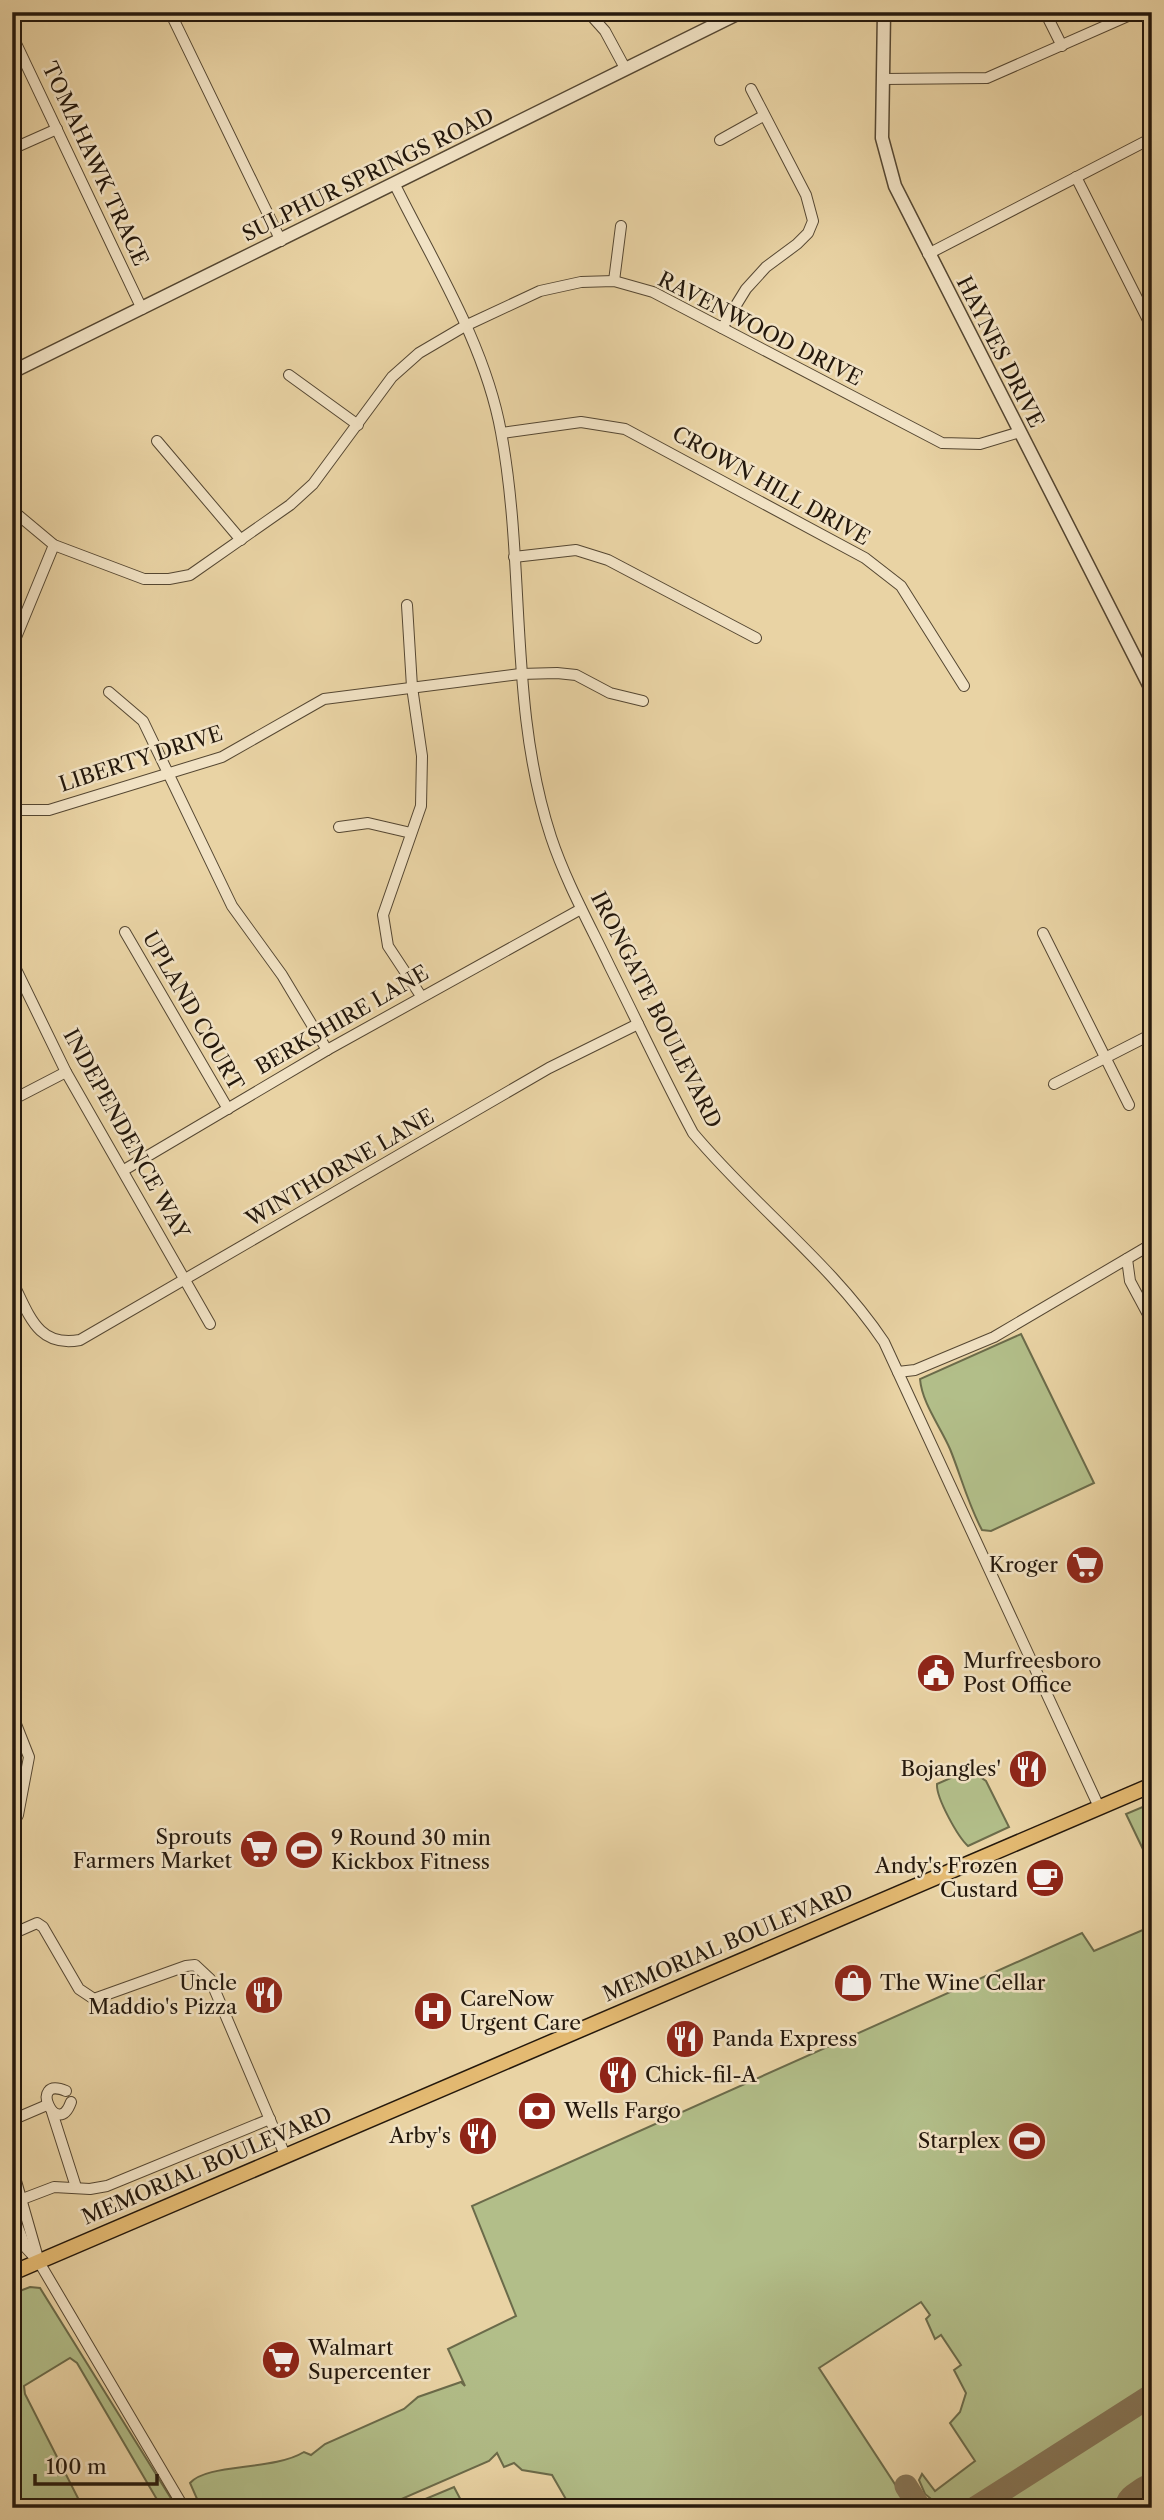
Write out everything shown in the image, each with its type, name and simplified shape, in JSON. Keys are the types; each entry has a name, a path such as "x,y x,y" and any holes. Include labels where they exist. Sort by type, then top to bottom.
{"main road":[{"name":"MEMORIAL BOULEVARD","path":"12,2273 1152,1785"}],"street":[{"path":"170,12 281,241"},
{"path":"589,12 605,31 625,68"},
{"name":"SULPHUR SPRINGS ROAD","path":"12,372 741,12"},
{"name":"HAYNES DRIVE","path":"884,12 882,138 895,186 1150,682"},
{"path":"1045,12 1062,46"},
{"path":"884,79 987,78 1137,12"},
{"name":"TOMAHAWK TRACE","path":"12,35 142,309"},
{"path":"722,328 746,289 766,267 808,233 813,221 806,195 751,89"},
{"path":"719,140 763,116"},
{"path":"12,149 57,129"},
{"path":"929,254 1152,138"},
{"path":"1076,177 1152,328"},
{"name":"IRONGATE BOULEVARD","path":"395,184 487,376 502,433 520,674 534,761 551,836 581,909 693,1133 715,1160 853,1298 884,1342 1099,1807"},
{"path":"614,281 621,226"},
{"name":"RAVENWOOD DRIVE","path":"12,510 54,545 144,579 169,579 190,575 290,505 313,484 404,366 465,326 540,291 581,282 614,281 653,292 942,443 980,444 1020,432"},
{"path":"289,375 358,425"},
{"name":"CROWN HILL DRIVE","path":"502,433 581,422 625,429 865,558 901,586 964,686"},
{"path":"158,441 241,540"},
{"path":"12,647 54,545"},
{"path":"513,557 576,550 608,560 756,638"},
{"path":"407,605 412,687 422,756 421,806 383,915 388,946 421,996"},
{"name":"LIBERTY DRIVE","path":"12,810 49,810 222,757 324,699 520,674 576,675 610,693 643,701"},
{"path":"109,692 143,722 232,906 282,975 327,1050"},
{"path":"339,827 368,823 411,833"},
{"name":"BERKSHIRE LANE","path":"124,1170 421,996 581,909"},
{"name":"UPLAND COURT","path":"125,932 228,1109"},
{"path":"1043,933 1129,1104"},
{"name":"INDEPENDENCE WAY","path":"12,961 66,1072 211,1324"},
{"name":"WINTHORNE LANE","path":"12,1281 42,1333 61,1344 80,1340 549,1068 638,1024"},
{"path":"1054,1084 1152,1034"},
{"path":"12,1100 66,1072"},
{"path":"898,1372 915,1370 994,1337 1152,1244"},
{"path":"1127,1259 1130,1281 1152,1322"},
{"path":"12,1714 29,1757 18,1815 12,1826"},
{"path":"12,1934 37,1923 44,1927 79,1989 93,1998 186,1966 202,1969 209,1977 285,2155"},
{"path":"66,2091 51,2091 47,2097 76,2187"},
{"path":"12,2120 50,2108 65,2112 71,2102"},
{"path":"16,2201 54,2187 90,2189 125,2180 270,2119"},
{"path":"12,2167 16,2201 39,2262 184,2508"},
{"path":"12,2212 26,2248 39,2262"}],"green space":[{"path":"1021,1334 1094,1483 991,1531 982,1530 950,1449 928,1406 920,1379"},
{"path":"978,1766 976,1774 986,1781 1009,1827 968,1846 948,1817 937,1784"},
{"path":"1152,1803 1152,1868 1126,1814"},
{"path":"1152,1926 1152,2386 979,2496 942,2508 925,2494 919,2480 922,2474 935,2491 975,2461 950,2423 960,2412 966,2393 954,2370 961,2365 941,2335 935,2339 926,2319 930,2315 921,2302 819,2368 902,2495 905,2508 571,2508 552,2475 522,2470 514,2463 504,2467 497,2453 489,2461 381,2508 227,2508 224,2505 201,2508 190,2483 199,2477 225,2469 276,2462 304,2452 311,2455 325,2444 404,2409 418,2397 461,2382 465,2386 448,2349 516,2316 472,2206 1082,1933 1094,1951"},
{"path":"30,2287 40,2288 177,2508 162,2508 77,2363 70,2358 24,2386 25,2394 83,2508 12,2508 12,2294"},
{"path":"1152,2403 1152,2479 1106,2508 987,2508"},
{"path":"454,2487 465,2508 404,2508"}],"taxiway":[{"path":"975,2508 1152,2395"},
{"path":"906,2486 920,2508"}],"runway":[{"path":"1142,2508 1152,2501"}],"place":[{"name":"Kroger","path":"1085,1565"},
{"name":"Murfreesboro Post Office","path":"936,1673"},
{"name":"Bojangles'","path":"1028,1769"},
{"name":"Sprouts Farmers Market","path":"259,1849"},
{"name":"9 Round 30 min Kickbox Fitness","path":"304,1850"},
{"name":"Andy's Frozen Custard","path":"1045,1878"},
{"name":"The Wine Cellar","path":"853,1983"},
{"name":"Uncle Maddio's Pizza","path":"264,1995"},
{"name":"CareNow Urgent Care","path":"433,2011"},
{"name":"Panda Express","path":"685,2039"},
{"name":"Chick-fil-A","path":"618,2075"},
{"name":"Wells Fargo","path":"537,2111"},
{"name":"Arby's","path":"478,2136"},
{"name":"Starplex","path":"1027,2141"},
{"name":"Walmart Supercenter","path":"281,2360"}]}
